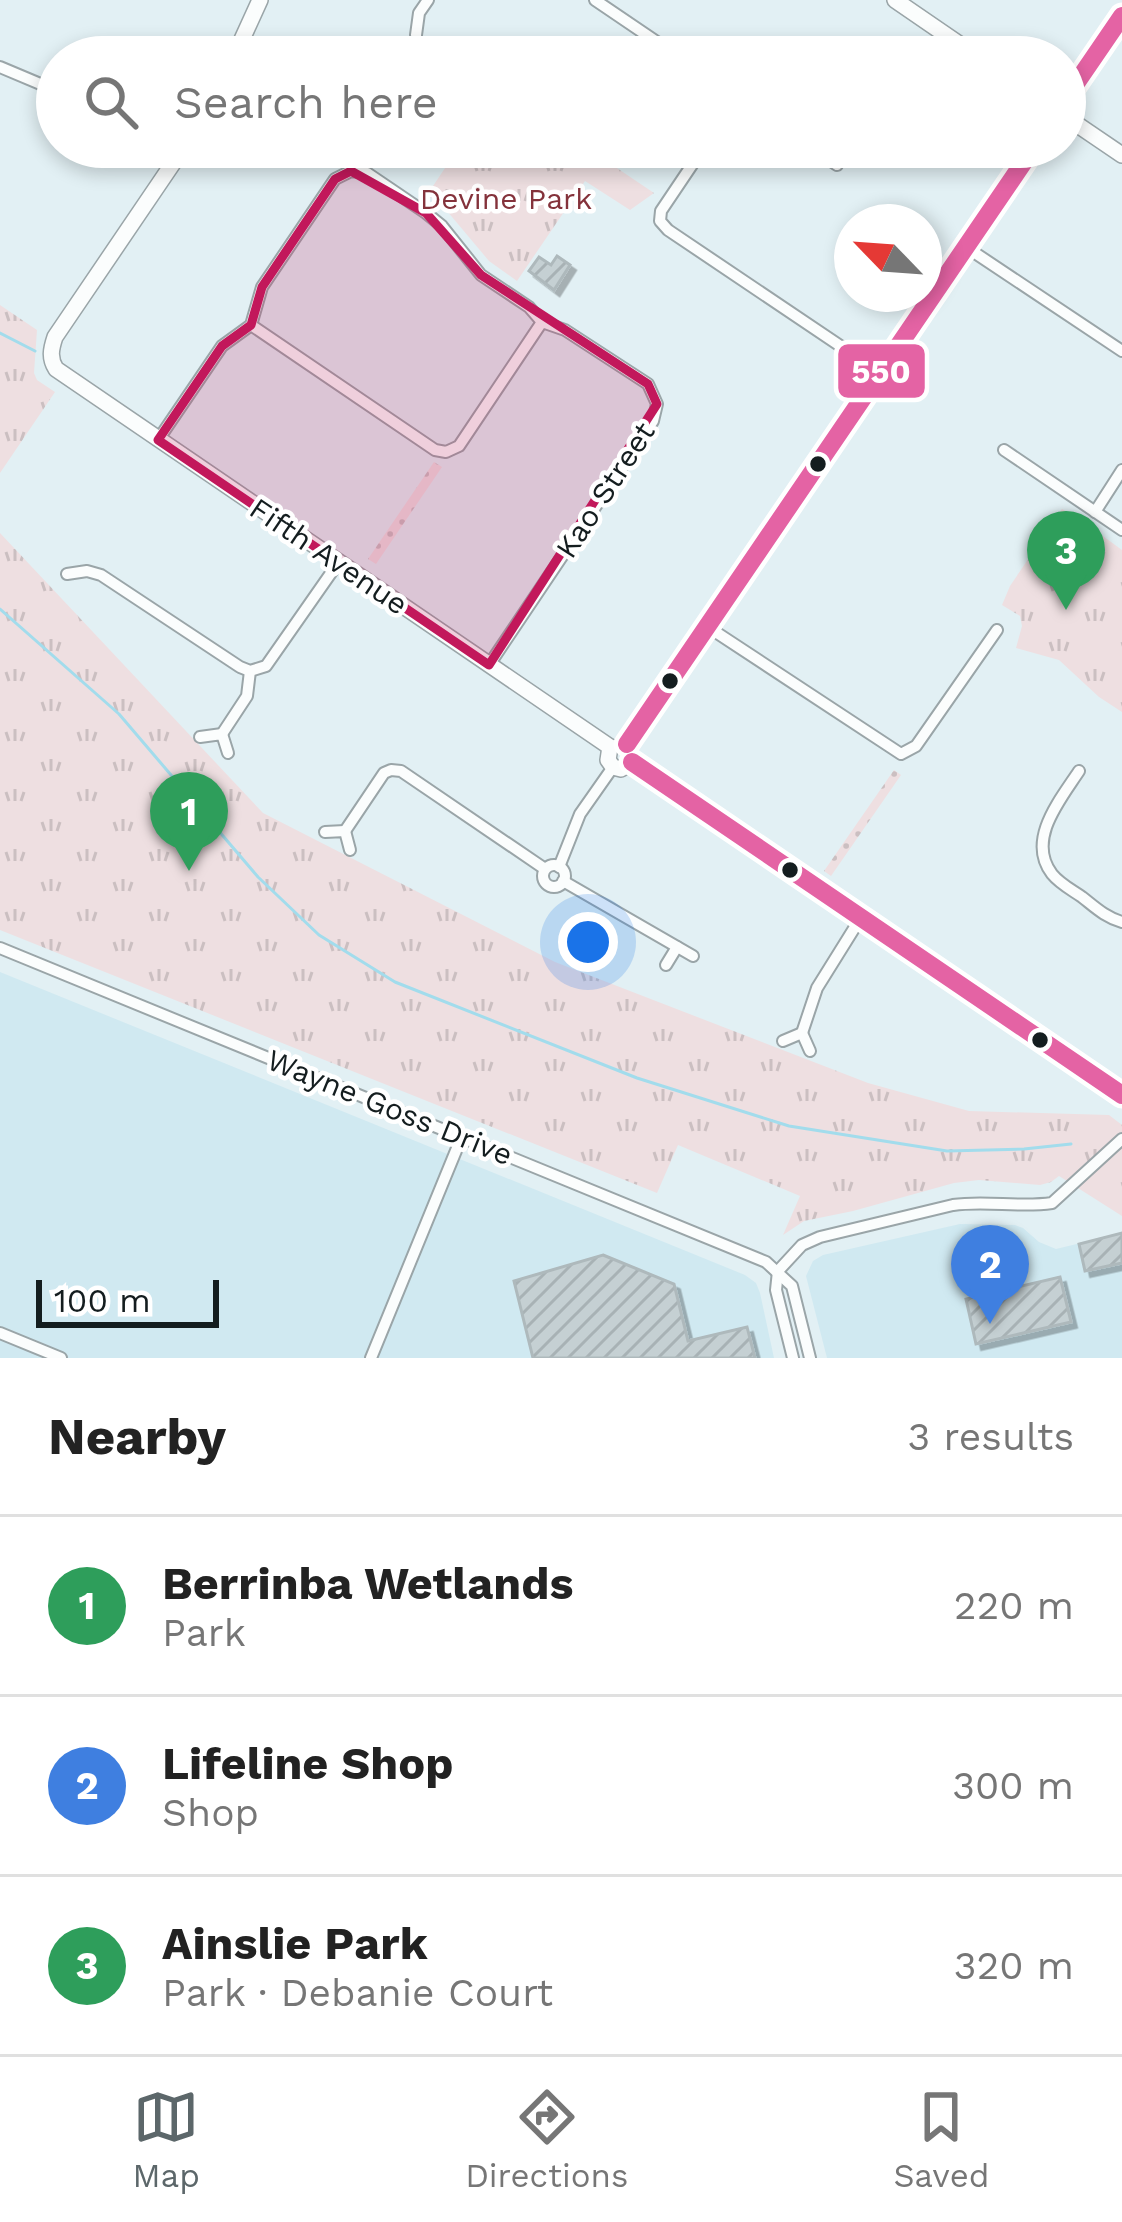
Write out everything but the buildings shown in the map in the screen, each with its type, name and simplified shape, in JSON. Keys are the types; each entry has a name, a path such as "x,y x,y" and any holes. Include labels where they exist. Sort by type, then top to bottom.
{"street":[{"path":"244,36 260,0"},
{"path":"416,35 419,13 428,0"},
{"path":"595,0 648,36"},
{"path":"895,0 948,36"},
{"path":"1086,68 1122,16"},
{"path":"0,67 36,83"},
{"path":"1086,133 1122,155"},
{"name":"Fifth Avenue","path":"170,168 55,337 52,362 65,377 489,665 619,746"},
{"path":"690,168 661,211 660,221 668,230 879,372"},
{"path":"619,746 634,754 632,762 621,769 607,755 619,746 708,627 1020,168"},
{"path":"158,440 222,346 251,325 262,286 335,178 351,171 368,173 434,219 481,275 530,307 542,322 458,446 446,452 423,444 251,325"},
{"path":"966,247 1122,351"},
{"name":"Kao Street","path":"489,665 653,421 657,404 648,384 565,330 542,322"},
{"path":"1004,450 1122,530"},
{"path":"1094,512 1122,470"},
{"path":"67,574 101,575 250,671 266,667 338,562"},
{"path":"708,627 901,754 916,746 997,630"},
{"path":"222,734 248,696 250,671"},
{"path":"200,736 222,734"},
{"path":"222,734 228,752"},
{"path":"632,762 1122,1095"},
{"path":"560,867 580,814 613,766"},
{"path":"350,850 345,831 384,773 391,770 401,771 545,869"},
{"path":"1079,771 1049,818 1042,840 1045,862 1055,878 1107,918 1122,922"},
{"path":"325,832 345,831"},
{"path":"560,867 563,881 548,885 543,878 545,869 560,867"},
{"path":"563,881 693,956"},
{"path":"810,1051 802,1033 817,988 860,919"},
{"path":"666,965 676,946"},
{"name":"Wayne Goss Drive","path":"0,948 766,1262 778,1271"},
{"path":"783,1041 802,1033"},
{"path":"371,1358 462,1136"},
{"path":"793,1358 776,1290 778,1271 802,1245 953,1205 1052,1203 1122,1139"},
{"path":"778,1271 792,1286 810,1358"},
{"path":"0,1334 61,1358"}],"highlighted area":[{"path":"351,171 426,213 481,275 648,384 657,404 489,665 158,440 222,346 251,325 262,287 335,179"}],"shaded area":[{"path":"0,972 745,1275 760,1293 774,1358 0,1358"},
{"path":"960,1224 1015,1225 1056,1249 1122,1233 1122,1358 827,1358 806,1276 813,1261"}],"green space":[{"name":"Devine Park","path":"445,168 617,168 654,193 630,210 585,181 517,281 489,261 442,205 427,195"},
{"path":"0,305 37,330 34,373 55,392 0,473"},
{"path":"434,462 442,467 376,564 368,559"},
{"path":"1062,509 1076,517 1076,525 1089,533 1096,531 1122,550 1122,712 1059,660 1016,648 1020,616 1002,605"},
{"path":"0,533 263,813 555,962 868,1083 969,1111 1109,1115 1122,1125 1122,1216 1059,1176 1040,1185 979,1180 804,1221 783,1235 800,1196 678,1145 657,1193 0,930"},
{"path":"894,770 901,775 831,876 824,871"}],"waterway":[{"path":"0,333 35,351"},
{"path":"0,609 119,714 258,877 319,935 395,982 637,1078 789,1126 947,1151 1071,1144"}],"transit line":[{"name":"550","path":"1086,69 1122,16"},
{"name":"550","path":"627,744 1020,168"},
{"name":"550","path":"632,762 1122,1095"}],"place":[{"name":"Ainslie Park","path":"1066,610"},
{"name":"Berrinba Wetlands","path":"189,871"},
{"name":"Lifeline Shop","path":"990,1324"}]}
